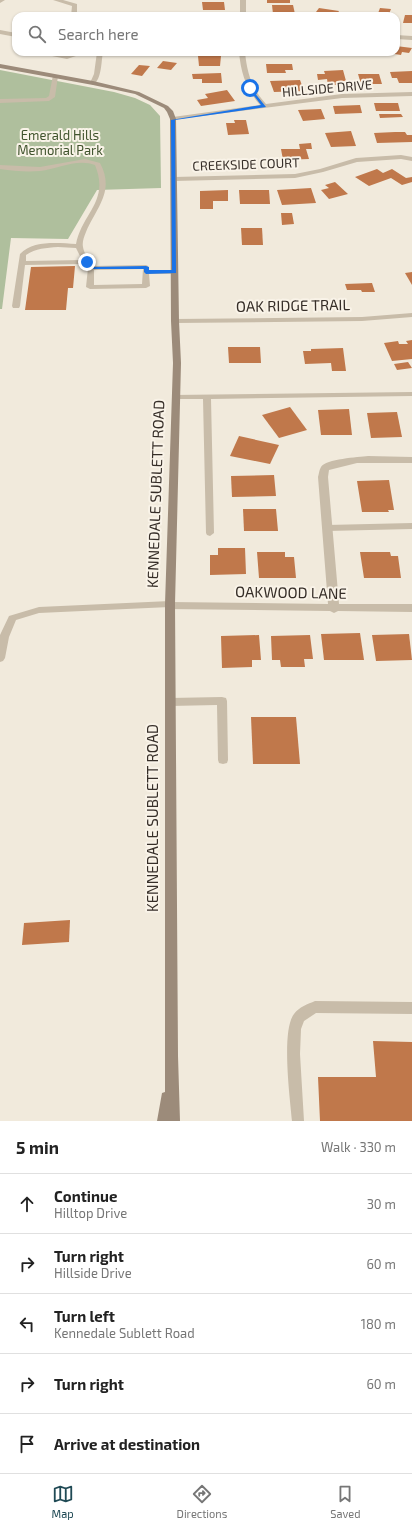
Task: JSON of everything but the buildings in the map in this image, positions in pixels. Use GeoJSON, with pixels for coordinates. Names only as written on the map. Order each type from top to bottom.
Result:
{"type":"FeatureCollection","features":[{"type":"Feature","properties":{"kind":"main road"},"geometry":{"type":"LineString","coordinates":[[0,66],[94,83],[136,93],[152,99],[166,107],[170,111],[173,120]]}},
{"type":"Feature","properties":{"kind":"main road","name":"KENNEDALE SUBLETT ROAD"},"geometry":{"type":"LineString","coordinates":[[173,120],[174,272],[177,363],[170,605],[171,1056],[173,1121]]}},
{"type":"Feature","properties":{"kind":"main road","name":"KENNEDALE SUBLETT ROAD"},"geometry":{"type":"LineString","coordinates":[[164,1121],[171,1056]]}},
{"type":"Feature","properties":{"kind":"street"},"geometry":{"type":"LineString","coordinates":[[56,0],[69,2],[75,5],[74,12]]}},
{"type":"Feature","properties":{"kind":"street"},"geometry":{"type":"LineString","coordinates":[[243,0],[243,12]]}},
{"type":"Feature","properties":{"kind":"street"},"geometry":{"type":"LineString","coordinates":[[0,32],[12,34]]}},
{"type":"Feature","properties":{"kind":"street"},"geometry":{"type":"LineString","coordinates":[[400,37],[412,38]]}},
{"type":"Feature","properties":{"kind":"street"},"geometry":{"type":"LineString","coordinates":[[60,56],[72,56]]}},
{"type":"Feature","properties":{"kind":"street"},"geometry":{"type":"LineString","coordinates":[[242,56],[244,71],[250,88],[264,106]]}},
{"type":"Feature","properties":{"kind":"street","name":"HILLSIDE DRIVE"},"geometry":{"type":"LineString","coordinates":[[173,120],[342,96],[412,94]]}},
{"type":"Feature","properties":{"kind":"street","name":"CREEKSIDE COURT"},"geometry":{"type":"LineString","coordinates":[[174,179],[295,176],[321,171],[356,160],[401,157],[412,159]]}},
{"type":"Feature","properties":{"kind":"street","name":"OAK RIDGE TRAIL"},"geometry":{"type":"LineString","coordinates":[[175,321],[362,319],[412,315]]}},
{"type":"Feature","properties":{"kind":"street"},"geometry":{"type":"LineString","coordinates":[[334,609],[323,477],[325,468],[337,462],[361,460],[412,460]]}},
{"type":"Feature","properties":{"kind":"street","name":"OAKWOOD LANE"},"geometry":{"type":"LineString","coordinates":[[170,605],[334,609],[412,608]]}},
{"type":"Feature","properties":{"kind":"lane"},"geometry":{"type":"LineString","coordinates":[[94,83],[98,74],[100,56]]}},
{"type":"Feature","properties":{"kind":"lane"},"geometry":{"type":"LineString","coordinates":[[0,101],[47,100],[52,97],[55,76]]}},
{"type":"Feature","properties":{"kind":"lane"},"geometry":{"type":"LineString","coordinates":[[0,167],[41,169],[85,160],[93,161],[98,164],[104,181],[103,195],[82,234],[79,246],[89,265],[90,286],[146,286],[146,267],[89,265],[22,263]]}},
{"type":"Feature","properties":{"kind":"lane"},"geometry":{"type":"LineString","coordinates":[[16,306],[23,254],[27,250],[35,248],[79,246]]}},
{"type":"Feature","properties":{"kind":"lane"},"geometry":{"type":"LineString","coordinates":[[146,272],[174,272]]}},
{"type":"Feature","properties":{"kind":"lane"},"geometry":{"type":"LineString","coordinates":[[176,397],[412,394]]}},
{"type":"Feature","properties":{"kind":"lane"},"geometry":{"type":"LineString","coordinates":[[207,397],[210,533]]}},
{"type":"Feature","properties":{"kind":"lane"},"geometry":{"type":"LineString","coordinates":[[327,528],[412,526]]}},
{"type":"Feature","properties":{"kind":"lane"},"geometry":{"type":"LineString","coordinates":[[0,658],[4,637],[12,618],[39,610],[170,605]]}},
{"type":"Feature","properties":{"kind":"lane"},"geometry":{"type":"LineString","coordinates":[[170,702],[222,701],[223,760]]}},
{"type":"Feature","properties":{"kind":"lane"},"geometry":{"type":"LineString","coordinates":[[298,1121],[294,1044],[296,1023],[302,1013],[315,1007],[412,1008]]}},
{"type":"Feature","properties":{"kind":"green space","name":"Emerald Hills Memorial Park"},"geometry":{"type":"Polygon","coordinates":[[[0,70],[114,92],[135,98],[150,105],[160,116],[161,188],[97,190],[68,239],[11,238],[2,309],[0,309],[0,70]]]}},
{"type":"Feature","properties":{"kind":"route"},"geometry":{"type":"LineString","coordinates":[[87,262],[91,268],[146,267],[146,272],[174,272],[173,120],[264,106],[256,98],[250,88]]}}]}
